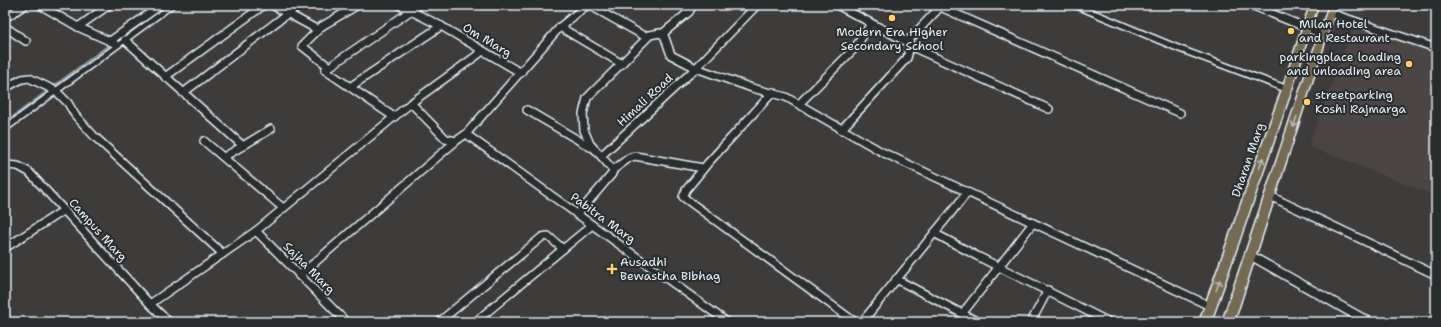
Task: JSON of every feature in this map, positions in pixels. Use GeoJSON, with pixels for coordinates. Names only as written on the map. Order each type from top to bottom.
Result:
{"type":"FeatureCollection","features":[{"type":"Feature","properties":{"kind":"main road","name":"Dharan Marg"},"geometry":{"type":"LineString","coordinates":[[1205,322],[1287,89],[1314,5]]}},
{"type":"Feature","properties":{"kind":"main road"},"geometry":{"type":"LineString","coordinates":[[1228,322],[1332,9]]}},
{"type":"Feature","properties":{"kind":"street"},"geometry":{"type":"LineString","coordinates":[[5,18],[25,5]]}},
{"type":"Feature","properties":{"kind":"street"},"geometry":{"type":"LineString","coordinates":[[40,5],[78,27],[116,43],[165,77],[243,146]]}},
{"type":"Feature","properties":{"kind":"street"},"geometry":{"type":"LineString","coordinates":[[78,27],[109,5]]}},
{"type":"Feature","properties":{"kind":"street"},"geometry":{"type":"LineString","coordinates":[[5,129],[116,43],[160,5]]}},
{"type":"Feature","properties":{"kind":"street"},"geometry":{"type":"LineString","coordinates":[[116,43],[173,5]]}},
{"type":"Feature","properties":{"kind":"street"},"geometry":{"type":"LineString","coordinates":[[165,77],[264,5]]}},
{"type":"Feature","properties":{"kind":"street"},"geometry":{"type":"LineString","coordinates":[[272,5],[318,30]]}},
{"type":"Feature","properties":{"kind":"street"},"geometry":{"type":"LineString","coordinates":[[183,93],[299,5]]}},
{"type":"Feature","properties":{"kind":"street"},"geometry":{"type":"LineString","coordinates":[[328,66],[302,46],[318,30],[358,5]]}},
{"type":"Feature","properties":{"kind":"street","name":"Om Marg"},"geometry":{"type":"LineString","coordinates":[[399,5],[441,26],[521,73]]}},
{"type":"Feature","properties":{"kind":"street"},"geometry":{"type":"LineString","coordinates":[[394,117],[325,71],[328,66],[419,5]]}},
{"type":"Feature","properties":{"kind":"street"},"geometry":{"type":"LineString","coordinates":[[298,276],[466,134],[560,27],[588,5],[648,37]]}},
{"type":"Feature","properties":{"kind":"street"},"geometry":{"type":"LineString","coordinates":[[590,147],[582,129],[582,109],[587,98],[648,37],[662,34],[689,12],[693,5]]}},
{"type":"Feature","properties":{"kind":"street","name":"Himali Road"},"geometry":{"type":"LineString","coordinates":[[601,156],[696,68],[757,5]]}},
{"type":"Feature","properties":{"kind":"street"},"geometry":{"type":"LineString","coordinates":[[837,5],[909,44],[1049,109]]}},
{"type":"Feature","properties":{"kind":"street"},"geometry":{"type":"LineString","coordinates":[[1075,5],[1180,49],[1287,89]]}},
{"type":"Feature","properties":{"kind":"street"},"geometry":{"type":"LineString","coordinates":[[1252,5],[1324,35]]}},
{"type":"Feature","properties":{"kind":"street"},"geometry":{"type":"LineString","coordinates":[[841,130],[907,58],[909,44],[939,6],[1180,113]]}},
{"type":"Feature","properties":{"kind":"street"},"geometry":{"type":"LineString","coordinates":[[1332,9],[1436,48]]}},
{"type":"Feature","properties":{"kind":"street"},"geometry":{"type":"LineString","coordinates":[[799,104],[854,49],[871,24]]}},
{"type":"Feature","properties":{"kind":"street"},"geometry":{"type":"LineString","coordinates":[[350,87],[441,26]]}},
{"type":"Feature","properties":{"kind":"street"},"geometry":{"type":"LineString","coordinates":[[5,27],[26,41]]}},
{"type":"Feature","properties":{"kind":"street"},"geometry":{"type":"LineString","coordinates":[[560,27],[622,64]]}},
{"type":"Feature","properties":{"kind":"street"},"geometry":{"type":"LineString","coordinates":[[662,34],[666,36],[671,55],[696,68],[752,88],[773,92],[799,104],[841,130],[882,152],[1210,306]]}},
{"type":"Feature","properties":{"kind":"street"},"geometry":{"type":"LineString","coordinates":[[150,304],[256,231],[411,103],[483,50]]}},
{"type":"Feature","properties":{"kind":"street"},"geometry":{"type":"LineString","coordinates":[[5,88],[22,78],[29,78],[56,91],[68,103],[75,115],[94,136],[223,254]]}},
{"type":"Feature","properties":{"kind":"street"},"geometry":{"type":"LineString","coordinates":[[773,92],[703,168],[684,192],[683,197],[855,322]]}},
{"type":"Feature","properties":{"kind":"street"},"geometry":{"type":"LineString","coordinates":[[411,103],[446,139],[456,141]]}},
{"type":"Feature","properties":{"kind":"street"},"geometry":{"type":"LineString","coordinates":[[527,110],[590,147],[601,156],[613,170]]}},
{"type":"Feature","properties":{"kind":"street"},"geometry":{"type":"LineString","coordinates":[[224,157],[271,129]]}},
{"type":"Feature","properties":{"kind":"street","name":"Pabitra Marg"},"geometry":{"type":"LineString","coordinates":[[466,134],[727,322]]}},
{"type":"Feature","properties":{"kind":"street"},"geometry":{"type":"LineString","coordinates":[[204,141],[283,208]]}},
{"type":"Feature","properties":{"kind":"street"},"geometry":{"type":"LineString","coordinates":[[577,215],[612,174],[613,170],[629,158],[635,156],[703,168]]}},
{"type":"Feature","properties":{"kind":"street","name":"Campus Marg"},"geometry":{"type":"LineString","coordinates":[[5,165],[18,166],[30,172],[150,304],[169,322]]}},
{"type":"Feature","properties":{"kind":"street"},"geometry":{"type":"LineString","coordinates":[[862,322],[967,192]]}},
{"type":"Feature","properties":{"kind":"street"},"geometry":{"type":"LineString","coordinates":[[1270,196],[1436,275]]}},
{"type":"Feature","properties":{"kind":"street"},"geometry":{"type":"LineString","coordinates":[[5,248],[64,210]]}},
{"type":"Feature","properties":{"kind":"street"},"geometry":{"type":"LineString","coordinates":[[962,314],[1033,222]]}},
{"type":"Feature","properties":{"kind":"street"},"geometry":{"type":"LineString","coordinates":[[475,322],[592,225]]}},
{"type":"Feature","properties":{"kind":"street","name":"Sajha Marg"},"geometry":{"type":"LineString","coordinates":[[256,231],[298,276],[346,322]]}},
{"type":"Feature","properties":{"kind":"street"},"geometry":{"type":"LineString","coordinates":[[934,233],[963,250],[1048,290],[1109,322]]}},
{"type":"Feature","properties":{"kind":"street"},"geometry":{"type":"LineString","coordinates":[[439,322],[542,238],[548,236],[563,249]]}},
{"type":"Feature","properties":{"kind":"street"},"geometry":{"type":"LineString","coordinates":[[1250,254],[1369,322]]}},
{"type":"Feature","properties":{"kind":"street"},"geometry":{"type":"LineString","coordinates":[[896,279],[978,322]]}},
{"type":"Feature","properties":{"kind":"street"},"geometry":{"type":"LineString","coordinates":[[1031,322],[1048,290]]}},
{"type":"Feature","properties":{"kind":"shaded area"},"geometry":{"type":"Polygon","coordinates":[[[1355,23],[1436,51],[1436,196],[1308,146],[1355,23]]]}},
{"type":"Feature","properties":{"kind":"waterway"},"geometry":{"type":"LineString","coordinates":[[161,9],[167,5]]}},
{"type":"Feature","properties":{"kind":"waterway"},"geometry":{"type":"LineString","coordinates":[[5,123],[112,43]]}},
{"type":"Feature","properties":{"kind":"place","name":"Modern Era Higher Secondary School"},"geometry":{"type":"Point","coordinates":[892,18]}},
{"type":"Feature","properties":{"kind":"place","name":"Milan Hotel and Restaurant"},"geometry":{"type":"Point","coordinates":[1291,31]}},
{"type":"Feature","properties":{"kind":"place","name":"parkingplace loading and unloading area"},"geometry":{"type":"Point","coordinates":[1409,64]}},
{"type":"Feature","properties":{"kind":"place","name":"streetparking Koshi Rajmarga"},"geometry":{"type":"Point","coordinates":[1307,102]}},
{"type":"Feature","properties":{"kind":"place","name":"Ausadhi Bewastha Bibhag"},"geometry":{"type":"Point","coordinates":[612,269]}}]}
